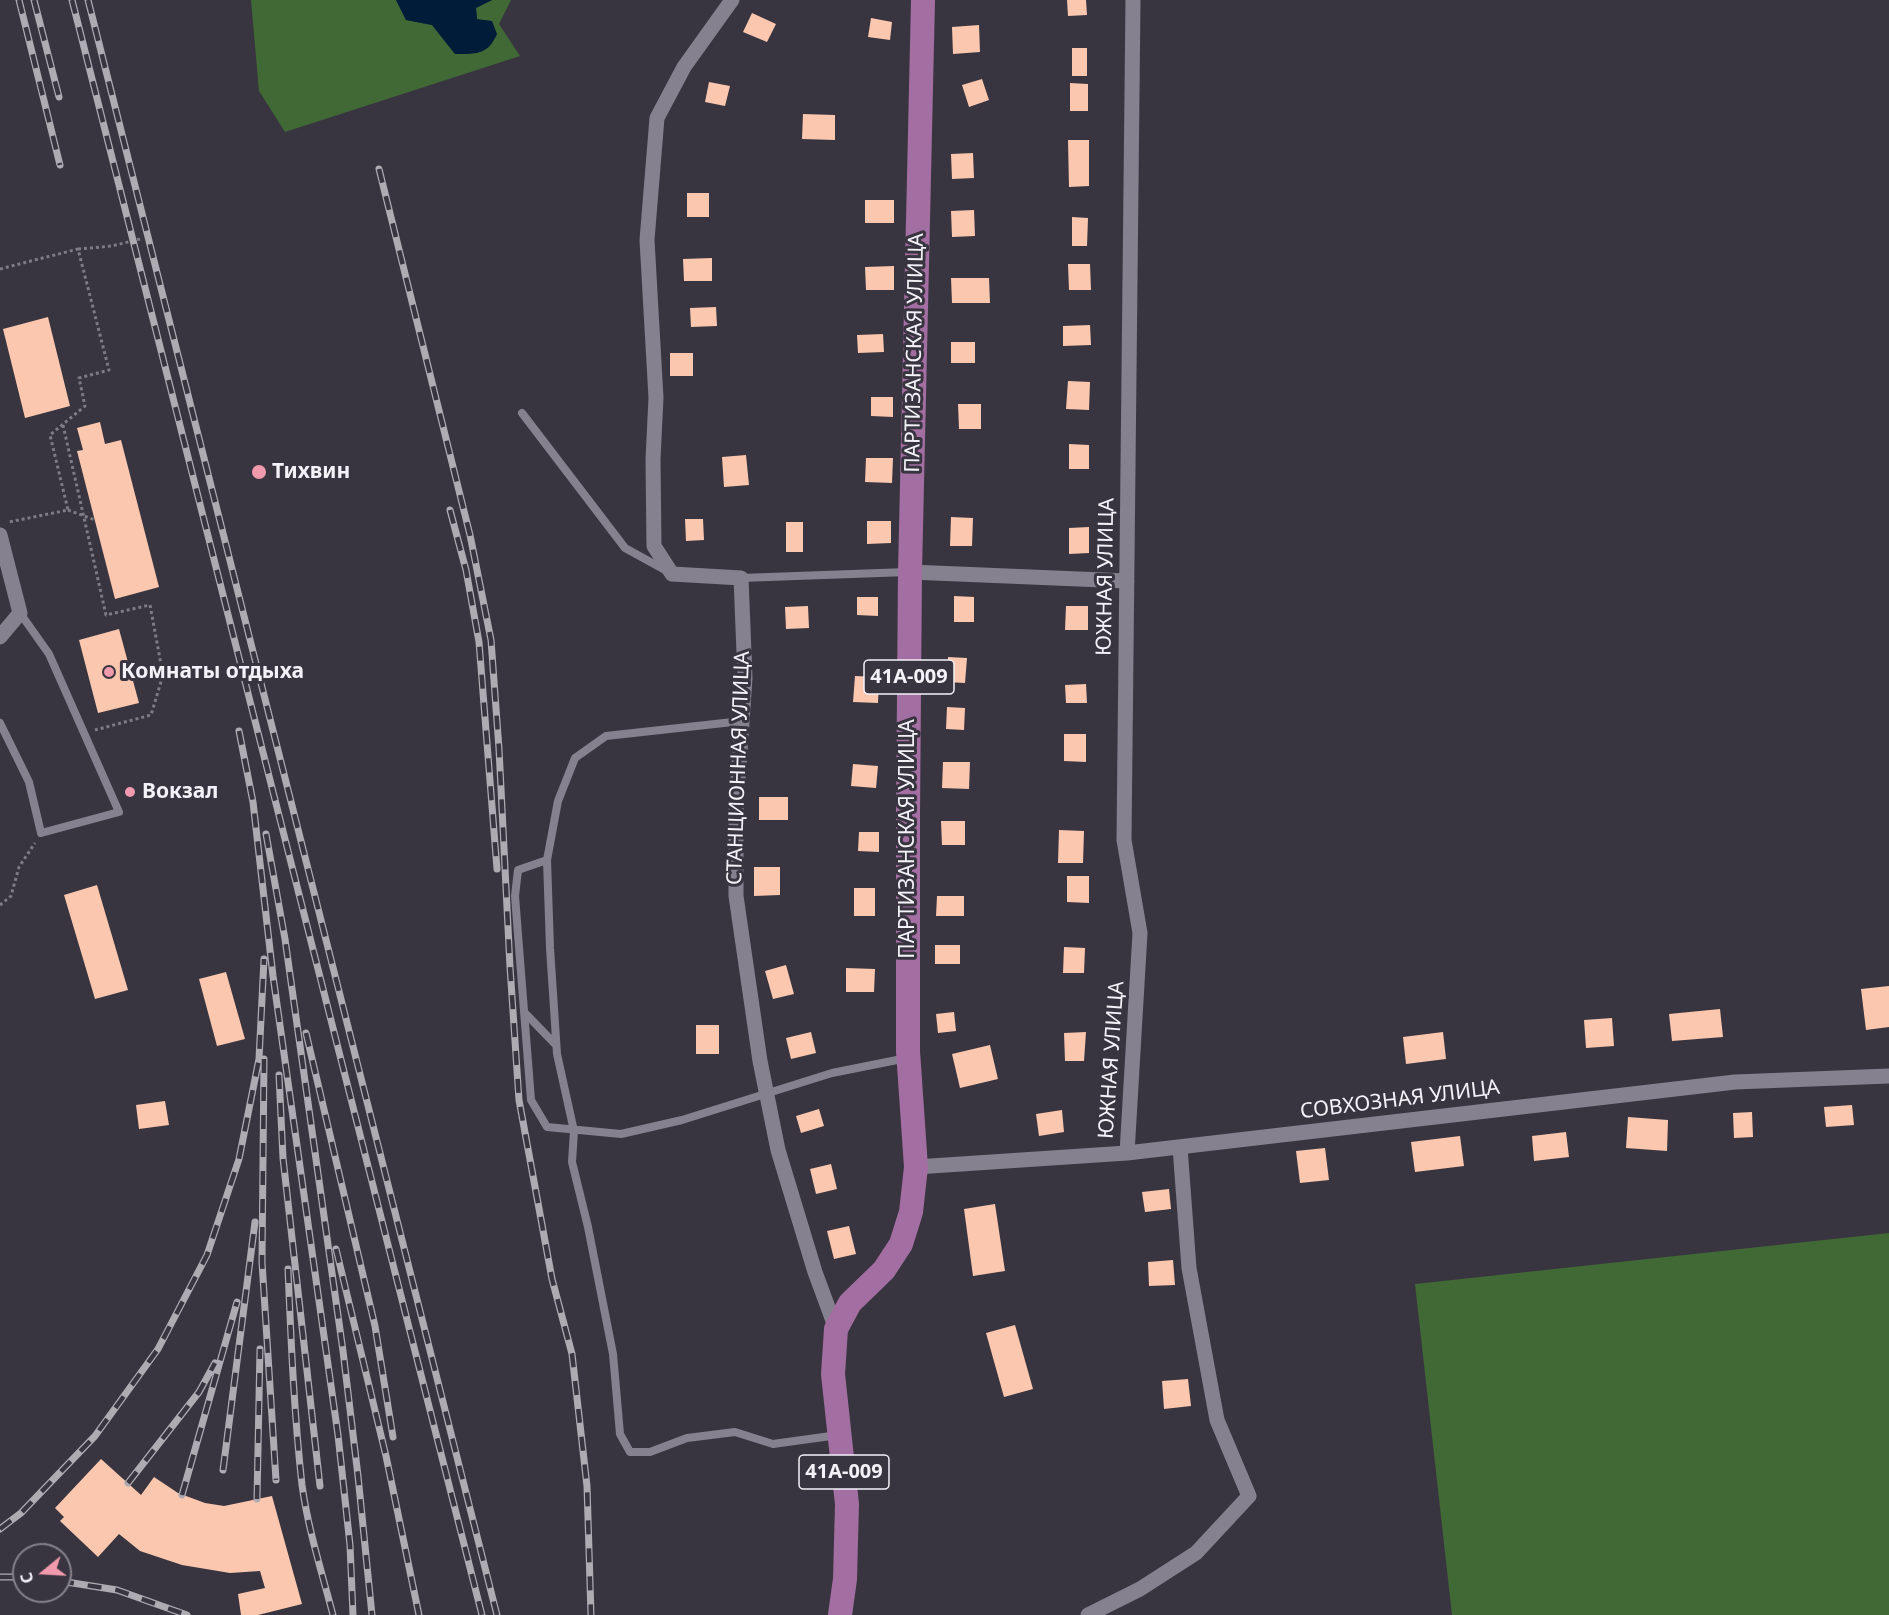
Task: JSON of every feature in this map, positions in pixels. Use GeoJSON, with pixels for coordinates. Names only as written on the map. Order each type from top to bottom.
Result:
{"type":"FeatureCollection","features":[{"type":"Feature","properties":{"kind":"main road","name":"ПАРТИЗАНСКАЯ УЛИЦА"},"geometry":{"type":"LineString","coordinates":[[836,1329],[850,1303],[884,1269],[901,1244],[911,1212],[916,1167],[908,1058],[910,572],[923,0]]}},
{"type":"Feature","properties":{"kind":"main road","name":"СТАНЦИОННАЯ УЛИЦА"},"geometry":{"type":"LineString","coordinates":[[836,1329],[833,1374],[847,1504],[845,1579],[840,1615]]}},
{"type":"Feature","properties":{"kind":"street"},"geometry":{"type":"LineString","coordinates":[[732,0],[684,67],[657,118],[647,240],[656,398],[653,459],[654,546],[672,574],[741,578]]}},
{"type":"Feature","properties":{"kind":"street","name":"ЮЖНАЯ УЛИЦА"},"geometry":{"type":"LineString","coordinates":[[1127,1153],[1140,933],[1124,840],[1133,0]]}},
{"type":"Feature","properties":{"kind":"street"},"geometry":{"type":"LineString","coordinates":[[0,536],[20,614],[0,637]]}},
{"type":"Feature","properties":{"kind":"street"},"geometry":{"type":"LineString","coordinates":[[910,572],[1127,581]]}},
{"type":"Feature","properties":{"kind":"street","name":"СТАНЦИОННАЯ УЛИЦА"},"geometry":{"type":"LineString","coordinates":[[741,578],[745,678],[736,810],[736,896],[766,1093],[778,1150],[815,1272],[836,1329]]}},
{"type":"Feature","properties":{"kind":"street","name":"СОВХОЗНАЯ УЛИЦА"},"geometry":{"type":"LineString","coordinates":[[916,1167],[1127,1153],[1735,1082],[1889,1076]]}},
{"type":"Feature","properties":{"kind":"street"},"geometry":{"type":"LineString","coordinates":[[1088,1615],[1140,1588],[1196,1553],[1249,1496],[1218,1420],[1189,1268],[1180,1146]]}},
{"type":"Feature","properties":{"kind":"lane"},"geometry":{"type":"LineString","coordinates":[[522,413],[625,548],[672,574]]}},
{"type":"Feature","properties":{"kind":"lane"},"geometry":{"type":"LineString","coordinates":[[741,578],[910,572]]}},
{"type":"Feature","properties":{"kind":"lane"},"geometry":{"type":"LineString","coordinates":[[0,723],[29,782],[41,833],[119,812],[49,654],[20,614]]}},
{"type":"Feature","properties":{"kind":"lane"},"geometry":{"type":"LineString","coordinates":[[742,721],[606,736],[575,758],[558,801],[547,860],[550,948],[556,1045],[574,1131],[572,1162],[588,1227],[613,1354],[620,1434],[630,1452],[650,1452],[687,1438],[735,1432],[773,1444],[841,1434]]}},
{"type":"Feature","properties":{"kind":"lane"},"geometry":{"type":"LineString","coordinates":[[547,860],[518,870],[515,896],[531,1100],[547,1127],[621,1134],[682,1120],[832,1073],[908,1058]]}},
{"type":"Feature","properties":{"kind":"lane"},"geometry":{"type":"LineString","coordinates":[[525,1013],[556,1045]]}},
{"type":"Feature","properties":{"kind":"path"},"geometry":{"type":"LineString","coordinates":[[0,269],[78,249],[112,246],[140,239]]}},
{"type":"Feature","properties":{"kind":"path"},"geometry":{"type":"LineString","coordinates":[[68,510],[50,435],[85,406],[79,378],[109,370],[78,249]]}},
{"type":"Feature","properties":{"kind":"path"},"geometry":{"type":"LineString","coordinates":[[63,425],[106,615],[150,604],[163,675],[151,715],[84,733]]}},
{"type":"Feature","properties":{"kind":"path"},"geometry":{"type":"LineString","coordinates":[[0,524],[68,510],[95,520]]}},
{"type":"Feature","properties":{"kind":"path"},"geometry":{"type":"LineString","coordinates":[[0,905],[11,896],[20,867],[41,833]]}},
{"type":"Feature","properties":{"kind":"green space"},"geometry":{"type":"Polygon","coordinates":[[[251,0],[396,0],[406,20],[432,25],[455,54],[477,19],[476,8],[492,0],[511,0],[499,24],[520,56],[285,132],[259,91],[251,0]]]}},
{"type":"Feature","properties":{"kind":"green space"},"geometry":{"type":"Polygon","coordinates":[[[1889,1233],[1889,1615],[1452,1615],[1415,1284],[1889,1233]]]}},
{"type":"Feature","properties":{"kind":"water"},"geometry":{"type":"Polygon","coordinates":[[[396,0],[492,0],[476,8],[477,19],[492,21],[497,34],[485,50],[469,54],[455,54],[432,25],[406,20],[396,0]]]}},
{"type":"Feature","properties":{"kind":"building"},"geometry":{"type":"Polygon","coordinates":[[[1067,0],[1086,0],[1087,15],[1068,16],[1067,0]]]}},
{"type":"Feature","properties":{"kind":"building"},"geometry":{"type":"Polygon","coordinates":[[[752,13],[776,24],[767,42],[743,32],[752,13]]]}},
{"type":"Feature","properties":{"kind":"building"},"geometry":{"type":"Polygon","coordinates":[[[871,18],[892,22],[890,40],[868,37],[871,18]]]}},
{"type":"Feature","properties":{"kind":"building"},"geometry":{"type":"Polygon","coordinates":[[[979,25],[980,52],[953,54],[952,27],[979,25]]]}},
{"type":"Feature","properties":{"kind":"building"},"geometry":{"type":"Polygon","coordinates":[[[1072,48],[1087,48],[1087,76],[1072,76],[1072,48]]]}},
{"type":"Feature","properties":{"kind":"building"},"geometry":{"type":"Polygon","coordinates":[[[982,79],[989,100],[969,107],[962,85],[982,79]]]}},
{"type":"Feature","properties":{"kind":"building"},"geometry":{"type":"Polygon","coordinates":[[[709,82],[730,86],[725,106],[705,102],[709,82]]]}},
{"type":"Feature","properties":{"kind":"building"},"geometry":{"type":"Polygon","coordinates":[[[1070,83],[1088,84],[1088,111],[1070,111],[1070,83]]]}},
{"type":"Feature","properties":{"kind":"building"},"geometry":{"type":"Polygon","coordinates":[[[803,114],[835,115],[835,140],[802,139],[803,114]]]}},
{"type":"Feature","properties":{"kind":"building"},"geometry":{"type":"Polygon","coordinates":[[[1068,140],[1089,140],[1089,186],[1069,187],[1068,140]]]}},
{"type":"Feature","properties":{"kind":"building"},"geometry":{"type":"Polygon","coordinates":[[[973,153],[974,178],[952,179],[951,154],[973,153]]]}},
{"type":"Feature","properties":{"kind":"building"},"geometry":{"type":"Polygon","coordinates":[[[687,193],[709,193],[709,217],[687,217],[687,193]]]}},
{"type":"Feature","properties":{"kind":"building"},"geometry":{"type":"Polygon","coordinates":[[[865,200],[894,200],[894,223],[865,223],[865,200]]]}},
{"type":"Feature","properties":{"kind":"building"},"geometry":{"type":"Polygon","coordinates":[[[974,210],[975,236],[952,237],[951,211],[974,210]]]}},
{"type":"Feature","properties":{"kind":"building"},"geometry":{"type":"Polygon","coordinates":[[[1072,217],[1088,218],[1087,246],[1072,246],[1072,217]]]}},
{"type":"Feature","properties":{"kind":"building"},"geometry":{"type":"Polygon","coordinates":[[[712,258],[712,281],[684,281],[683,259],[712,258]]]}},
{"type":"Feature","properties":{"kind":"building"},"geometry":{"type":"Polygon","coordinates":[[[1068,264],[1090,264],[1091,290],[1069,290],[1068,264]]]}},
{"type":"Feature","properties":{"kind":"building"},"geometry":{"type":"Polygon","coordinates":[[[894,266],[894,290],[866,290],[865,267],[894,266]]]}},
{"type":"Feature","properties":{"kind":"building"},"geometry":{"type":"Polygon","coordinates":[[[951,278],[989,278],[990,303],[952,303],[951,278]]]}},
{"type":"Feature","properties":{"kind":"building"},"geometry":{"type":"Polygon","coordinates":[[[716,307],[717,326],[691,327],[690,308],[716,307]]]}},
{"type":"Feature","properties":{"kind":"building"},"geometry":{"type":"Polygon","coordinates":[[[48,317],[70,406],[25,418],[3,329],[48,317]]]}},
{"type":"Feature","properties":{"kind":"building"},"geometry":{"type":"Polygon","coordinates":[[[1090,325],[1091,345],[1063,346],[1063,326],[1090,325]]]}},
{"type":"Feature","properties":{"kind":"building"},"geometry":{"type":"Polygon","coordinates":[[[883,334],[884,352],[858,353],[857,335],[883,334]]]}},
{"type":"Feature","properties":{"kind":"building"},"geometry":{"type":"Polygon","coordinates":[[[951,342],[975,342],[975,363],[951,363],[951,342]]]}},
{"type":"Feature","properties":{"kind":"building"},"geometry":{"type":"Polygon","coordinates":[[[670,353],[693,353],[693,376],[670,376],[670,353]]]}},
{"type":"Feature","properties":{"kind":"building"},"geometry":{"type":"Polygon","coordinates":[[[1068,381],[1090,382],[1089,410],[1066,409],[1068,381]]]}},
{"type":"Feature","properties":{"kind":"building"},"geometry":{"type":"Polygon","coordinates":[[[871,397],[893,397],[893,417],[871,416],[871,397]]]}},
{"type":"Feature","properties":{"kind":"building"},"geometry":{"type":"Polygon","coordinates":[[[958,404],[981,404],[981,429],[959,429],[958,404]]]}},
{"type":"Feature","properties":{"kind":"building"},"geometry":{"type":"Polygon","coordinates":[[[100,422],[105,444],[121,440],[159,587],[115,599],[77,451],[83,450],[77,428],[100,422]]]}},
{"type":"Feature","properties":{"kind":"building"},"geometry":{"type":"Polygon","coordinates":[[[1069,444],[1089,445],[1089,469],[1069,469],[1069,444]]]}},
{"type":"Feature","properties":{"kind":"building"},"geometry":{"type":"Polygon","coordinates":[[[746,455],[749,485],[724,487],[722,457],[746,455]]]}},
{"type":"Feature","properties":{"kind":"building"},"geometry":{"type":"Polygon","coordinates":[[[866,458],[893,458],[892,483],[865,482],[866,458]]]}},
{"type":"Feature","properties":{"kind":"building"},"geometry":{"type":"Polygon","coordinates":[[[951,517],[973,518],[972,546],[950,546],[951,517]]]}},
{"type":"Feature","properties":{"kind":"building"},"geometry":{"type":"Polygon","coordinates":[[[685,519],[703,519],[704,540],[686,541],[685,519]]]}},
{"type":"Feature","properties":{"kind":"building"},"geometry":{"type":"Polygon","coordinates":[[[867,521],[891,521],[891,543],[867,544],[867,521]]]}},
{"type":"Feature","properties":{"kind":"building"},"geometry":{"type":"Polygon","coordinates":[[[786,522],[803,522],[803,552],[786,552],[786,522]]]}},
{"type":"Feature","properties":{"kind":"building"},"geometry":{"type":"Polygon","coordinates":[[[1089,527],[1089,553],[1069,554],[1069,528],[1089,527]]]}},
{"type":"Feature","properties":{"kind":"building"},"geometry":{"type":"Polygon","coordinates":[[[954,596],[974,597],[974,622],[954,622],[954,596]]]}},
{"type":"Feature","properties":{"kind":"building"},"geometry":{"type":"Polygon","coordinates":[[[857,597],[878,597],[878,616],[857,615],[857,597]]]}},
{"type":"Feature","properties":{"kind":"building"},"geometry":{"type":"Polygon","coordinates":[[[808,606],[809,628],[786,629],[785,607],[808,606]]]}},
{"type":"Feature","properties":{"kind":"building"},"geometry":{"type":"Polygon","coordinates":[[[1066,606],[1088,606],[1088,630],[1065,630],[1066,606]]]}},
{"type":"Feature","properties":{"kind":"building","name":"Комнаты отдыха"},"geometry":{"type":"Polygon","coordinates":[[[119,629],[139,703],[98,713],[79,640],[119,629]]]}},
{"type":"Feature","properties":{"kind":"building"},"geometry":{"type":"Polygon","coordinates":[[[948,657],[967,658],[965,683],[947,682],[948,657]]]}},
{"type":"Feature","properties":{"kind":"building"},"geometry":{"type":"Polygon","coordinates":[[[855,676],[879,677],[878,703],[853,702],[855,676]]]}},
{"type":"Feature","properties":{"kind":"building"},"geometry":{"type":"Polygon","coordinates":[[[1086,684],[1087,703],[1066,703],[1065,685],[1086,684]]]}},
{"type":"Feature","properties":{"kind":"building"},"geometry":{"type":"Polygon","coordinates":[[[947,707],[965,708],[964,730],[946,729],[947,707]]]}},
{"type":"Feature","properties":{"kind":"building"},"geometry":{"type":"Polygon","coordinates":[[[1064,734],[1086,734],[1086,762],[1064,761],[1064,734]]]}},
{"type":"Feature","properties":{"kind":"building"},"geometry":{"type":"Polygon","coordinates":[[[943,762],[970,762],[969,789],[942,788],[943,762]]]}},
{"type":"Feature","properties":{"kind":"building"},"geometry":{"type":"Polygon","coordinates":[[[853,764],[878,766],[876,788],[851,786],[853,764]]]}},
{"type":"Feature","properties":{"kind":"building"},"geometry":{"type":"Polygon","coordinates":[[[759,797],[788,797],[788,820],[759,820],[759,797]]]}},
{"type":"Feature","properties":{"kind":"building"},"geometry":{"type":"Polygon","coordinates":[[[941,821],[965,821],[965,845],[942,845],[941,821]]]}},
{"type":"Feature","properties":{"kind":"building"},"geometry":{"type":"Polygon","coordinates":[[[1059,830],[1084,831],[1083,863],[1058,863],[1059,830]]]}},
{"type":"Feature","properties":{"kind":"building"},"geometry":{"type":"Polygon","coordinates":[[[859,832],[879,832],[879,852],[858,851],[859,832]]]}},
{"type":"Feature","properties":{"kind":"building"},"geometry":{"type":"Polygon","coordinates":[[[754,867],[780,867],[780,895],[754,896],[754,867]]]}},
{"type":"Feature","properties":{"kind":"building"},"geometry":{"type":"Polygon","coordinates":[[[1067,876],[1089,876],[1089,903],[1067,902],[1067,876]]]}},
{"type":"Feature","properties":{"kind":"building"},"geometry":{"type":"Polygon","coordinates":[[[97,885],[128,990],[95,999],[64,895],[97,885]]]}},
{"type":"Feature","properties":{"kind":"building"},"geometry":{"type":"Polygon","coordinates":[[[854,888],[875,888],[875,916],[854,916],[854,888]]]}},
{"type":"Feature","properties":{"kind":"building"},"geometry":{"type":"Polygon","coordinates":[[[937,896],[964,896],[964,916],[936,916],[937,896]]]}},
{"type":"Feature","properties":{"kind":"building"},"geometry":{"type":"Polygon","coordinates":[[[935,945],[960,945],[960,964],[935,964],[935,945]]]}},
{"type":"Feature","properties":{"kind":"building"},"geometry":{"type":"Polygon","coordinates":[[[1064,947],[1085,948],[1084,973],[1063,973],[1064,947]]]}},
{"type":"Feature","properties":{"kind":"building"},"geometry":{"type":"Polygon","coordinates":[[[786,965],[794,994],[773,999],[765,971],[786,965]]]}},
{"type":"Feature","properties":{"kind":"building"},"geometry":{"type":"Polygon","coordinates":[[[846,968],[875,969],[874,992],[846,992],[846,968]]]}},
{"type":"Feature","properties":{"kind":"building"},"geometry":{"type":"Polygon","coordinates":[[[226,972],[245,1039],[217,1046],[199,979],[226,972]]]}},
{"type":"Feature","properties":{"kind":"building"},"geometry":{"type":"Polygon","coordinates":[[[1889,986],[1889,1027],[1866,1030],[1861,989],[1889,986]]]}},
{"type":"Feature","properties":{"kind":"building"},"geometry":{"type":"Polygon","coordinates":[[[1720,1009],[1723,1037],[1672,1041],[1669,1014],[1720,1009]]]}},
{"type":"Feature","properties":{"kind":"building"},"geometry":{"type":"Polygon","coordinates":[[[954,1012],[956,1031],[938,1033],[936,1014],[954,1012]]]}},
{"type":"Feature","properties":{"kind":"building"},"geometry":{"type":"Polygon","coordinates":[[[1612,1018],[1614,1046],[1586,1048],[1584,1020],[1612,1018]]]}},
{"type":"Feature","properties":{"kind":"building"},"geometry":{"type":"Polygon","coordinates":[[[696,1025],[719,1025],[719,1054],[696,1054],[696,1025]]]}},
{"type":"Feature","properties":{"kind":"building"},"geometry":{"type":"Polygon","coordinates":[[[811,1032],[816,1053],[791,1059],[786,1038],[811,1032]]]}},
{"type":"Feature","properties":{"kind":"building"},"geometry":{"type":"Polygon","coordinates":[[[1086,1032],[1084,1061],[1065,1061],[1064,1033],[1086,1032]]]}},
{"type":"Feature","properties":{"kind":"building"},"geometry":{"type":"Polygon","coordinates":[[[1443,1032],[1446,1059],[1406,1064],[1403,1037],[1443,1032]]]}},
{"type":"Feature","properties":{"kind":"building"},"geometry":{"type":"Polygon","coordinates":[[[990,1045],[998,1079],[960,1088],[952,1054],[990,1045]]]}},
{"type":"Feature","properties":{"kind":"building"},"geometry":{"type":"Polygon","coordinates":[[[165,1101],[169,1125],[139,1129],[136,1105],[165,1101]]]}},
{"type":"Feature","properties":{"kind":"building"},"geometry":{"type":"Polygon","coordinates":[[[1852,1105],[1854,1125],[1826,1127],[1824,1107],[1852,1105]]]}},
{"type":"Feature","properties":{"kind":"building"},"geometry":{"type":"Polygon","coordinates":[[[819,1109],[824,1126],[801,1133],[796,1116],[819,1109]]]}},
{"type":"Feature","properties":{"kind":"building"},"geometry":{"type":"Polygon","coordinates":[[[1062,1110],[1064,1132],[1039,1136],[1036,1114],[1062,1110]]]}},
{"type":"Feature","properties":{"kind":"building"},"geometry":{"type":"Polygon","coordinates":[[[1752,1112],[1753,1137],[1734,1138],[1733,1113],[1752,1112]]]}},
{"type":"Feature","properties":{"kind":"building"},"geometry":{"type":"Polygon","coordinates":[[[1628,1117],[1668,1120],[1667,1151],[1626,1148],[1628,1117]]]}},
{"type":"Feature","properties":{"kind":"building"},"geometry":{"type":"Polygon","coordinates":[[[1566,1132],[1569,1157],[1534,1161],[1532,1136],[1566,1132]]]}},
{"type":"Feature","properties":{"kind":"building"},"geometry":{"type":"Polygon","coordinates":[[[1460,1136],[1464,1166],[1415,1172],[1411,1142],[1460,1136]]]}},
{"type":"Feature","properties":{"kind":"building"},"geometry":{"type":"Polygon","coordinates":[[[1325,1148],[1329,1180],[1300,1183],[1296,1151],[1325,1148]]]}},
{"type":"Feature","properties":{"kind":"building"},"geometry":{"type":"Polygon","coordinates":[[[831,1164],[837,1189],[816,1194],[810,1169],[831,1164]]]}},
{"type":"Feature","properties":{"kind":"building"},"geometry":{"type":"Polygon","coordinates":[[[1169,1189],[1171,1209],[1145,1212],[1142,1192],[1169,1189]]]}},
{"type":"Feature","properties":{"kind":"building"},"geometry":{"type":"Polygon","coordinates":[[[995,1204],[1005,1271],[973,1276],[964,1209],[995,1204]]]}},
{"type":"Feature","properties":{"kind":"building"},"geometry":{"type":"Polygon","coordinates":[[[849,1226],[856,1254],[834,1259],[827,1231],[849,1226]]]}},
{"type":"Feature","properties":{"kind":"building"},"geometry":{"type":"Polygon","coordinates":[[[1173,1260],[1175,1285],[1149,1286],[1148,1262],[1173,1260]]]}},
{"type":"Feature","properties":{"kind":"building"},"geometry":{"type":"Polygon","coordinates":[[[1015,1325],[1033,1389],[1004,1397],[986,1333],[1015,1325]]]}},
{"type":"Feature","properties":{"kind":"building"},"geometry":{"type":"Polygon","coordinates":[[[1188,1379],[1191,1406],[1164,1409],[1162,1381],[1188,1379]]]}},
{"type":"Feature","properties":{"kind":"building"},"geometry":{"type":"Polygon","coordinates":[[[101,1459],[141,1495],[154,1477],[178,1493],[205,1503],[224,1506],[272,1496],[302,1604],[258,1615],[241,1615],[238,1594],[265,1588],[260,1571],[230,1573],[182,1565],[140,1551],[119,1534],[98,1557],[60,1521],[64,1517],[55,1508],[101,1459]]]}},
{"type":"Feature","properties":{"kind":"railway"},"geometry":{"type":"LineString","coordinates":[[19,0],[60,165]]}},
{"type":"Feature","properties":{"kind":"railway"},"geometry":{"type":"LineString","coordinates":[[34,0],[59,97]]}},
{"type":"Feature","properties":{"kind":"railway"},"geometry":{"type":"LineString","coordinates":[[72,0],[482,1615]]}},
{"type":"Feature","properties":{"kind":"railway"},"geometry":{"type":"LineString","coordinates":[[88,0],[497,1615]]}},
{"type":"Feature","properties":{"kind":"railway"},"geometry":{"type":"LineString","coordinates":[[379,169],[470,535],[491,640],[519,1100],[552,1279],[572,1354],[587,1486],[591,1615]]}},
{"type":"Feature","properties":{"kind":"railway"},"geometry":{"type":"LineString","coordinates":[[450,510],[466,570],[479,642],[497,869]]}},
{"type":"Feature","properties":{"kind":"railway"},"geometry":{"type":"LineString","coordinates":[[239,731],[253,802],[273,976],[338,1435],[350,1545],[353,1615]]}},
{"type":"Feature","properties":{"kind":"railway"},"geometry":{"type":"LineString","coordinates":[[266,834],[285,939],[343,1351],[372,1615]]}},
{"type":"Feature","properties":{"kind":"railway"},"geometry":{"type":"LineString","coordinates":[[0,1529],[21,1513],[95,1436],[158,1349],[207,1255],[239,1159],[259,1059],[264,959]]}},
{"type":"Feature","properties":{"kind":"railway"},"geometry":{"type":"LineString","coordinates":[[306,1033],[375,1326],[393,1437]]}},
{"type":"Feature","properties":{"kind":"railway"},"geometry":{"type":"LineString","coordinates":[[264,1059],[262,1262],[276,1480]]}},
{"type":"Feature","properties":{"kind":"railway"},"geometry":{"type":"LineString","coordinates":[[279,1075],[283,1158],[320,1486]]}},
{"type":"Feature","properties":{"kind":"railway"},"geometry":{"type":"LineString","coordinates":[[223,1470],[255,1222]]}},
{"type":"Feature","properties":{"kind":"railway"},"geometry":{"type":"LineString","coordinates":[[336,1249],[386,1456],[419,1615]]}},
{"type":"Feature","properties":{"kind":"railway"},"geometry":{"type":"LineString","coordinates":[[288,1269],[302,1485],[333,1615]]}},
{"type":"Feature","properties":{"kind":"railway"},"geometry":{"type":"LineString","coordinates":[[182,1495],[237,1302]]}},
{"type":"Feature","properties":{"kind":"railway"},"geometry":{"type":"LineString","coordinates":[[257,1499],[260,1349]]}},
{"type":"Feature","properties":{"kind":"railway"},"geometry":{"type":"LineString","coordinates":[[128,1483],[199,1392],[215,1363]]}},
{"type":"Feature","properties":{"kind":"railway"},"geometry":{"type":"LineString","coordinates":[[0,1577],[12,1577]]}},
{"type":"Feature","properties":{"kind":"railway"},"geometry":{"type":"LineString","coordinates":[[72,1583],[117,1590],[187,1615]]}},
{"type":"Feature","properties":{"kind":"place","name":"Тихвин"},"geometry":{"type":"Point","coordinates":[259,472]}},
{"type":"Feature","properties":{"kind":"place","name":"Комнаты отдыха"},"geometry":{"type":"Point","coordinates":[109,672]}},
{"type":"Feature","properties":{"kind":"place","name":"Вокзал"},"geometry":{"type":"Point","coordinates":[130,792]}}]}
